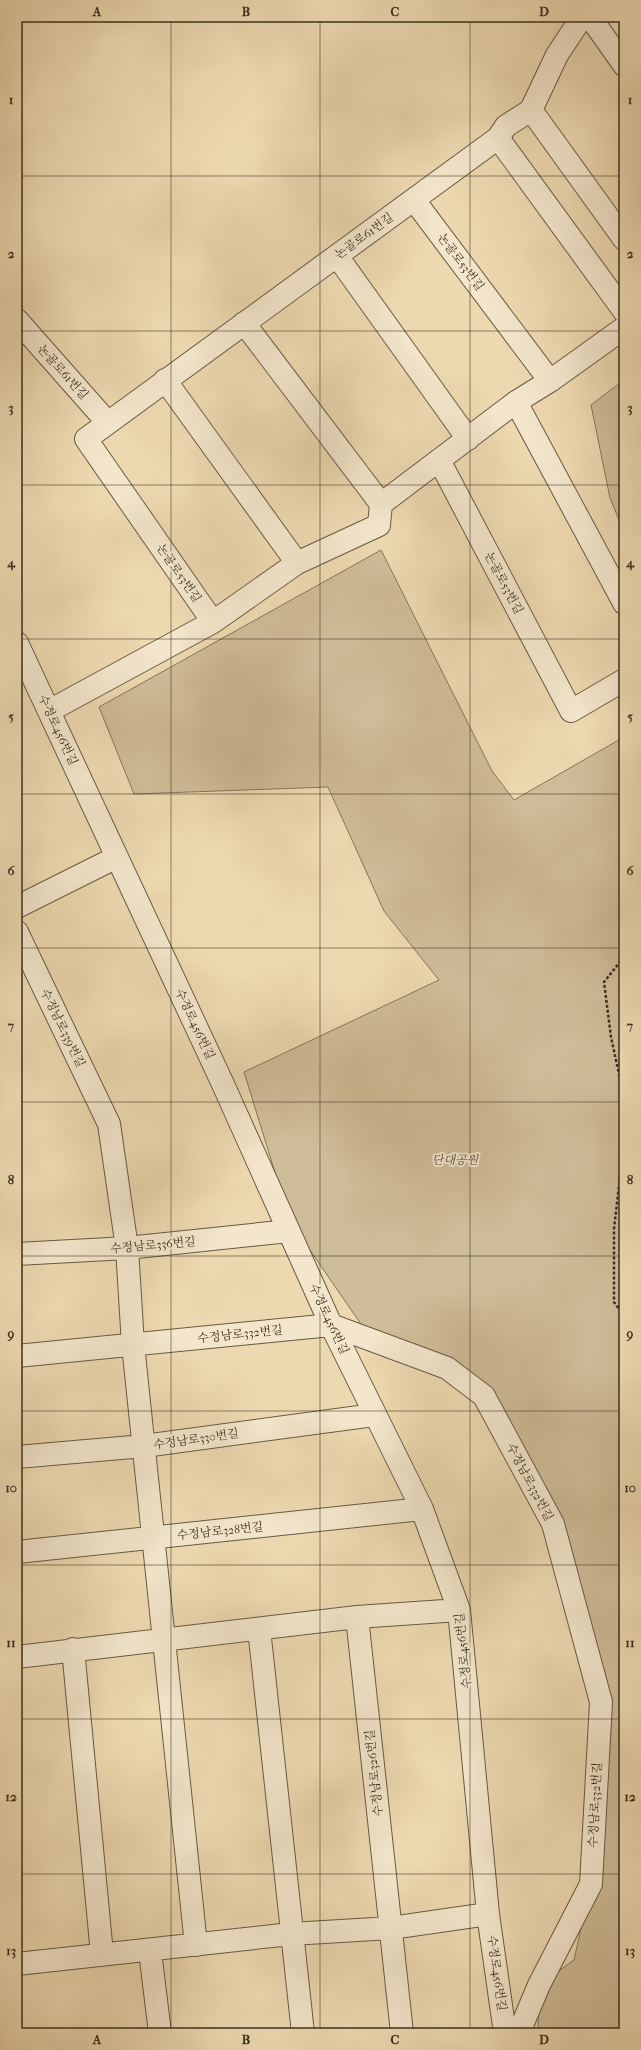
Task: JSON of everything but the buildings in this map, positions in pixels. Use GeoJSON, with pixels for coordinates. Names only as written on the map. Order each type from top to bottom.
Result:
{"type":"FeatureCollection","features":[{"type":"Feature","properties":{"kind":"street"},"geometry":{"type":"LineString","coordinates":[[582,17],[557,55],[531,110],[624,239]]}},
{"type":"Feature","properties":{"kind":"street"},"geometry":{"type":"LineString","coordinates":[[590,17],[624,65]]}},
{"type":"Feature","properties":{"kind":"street","name":"논골로61번길"},"geometry":{"type":"LineString","coordinates":[[86,439],[498,138],[506,126],[531,110]]}},
{"type":"Feature","properties":{"kind":"street"},"geometry":{"type":"LineString","coordinates":[[498,138],[624,311]]}},
{"type":"Feature","properties":{"kind":"street","name":"논골로53번길"},"geometry":{"type":"LineString","coordinates":[[414,200],[550,381]]}},
{"type":"Feature","properties":{"kind":"street"},"geometry":{"type":"LineString","coordinates":[[337,256],[468,439]]}},
{"type":"Feature","properties":{"kind":"street","name":"논골로61번길"},"geometry":{"type":"LineString","coordinates":[[17,320],[108,423]]}},
{"type":"Feature","properties":{"kind":"street"},"geometry":{"type":"LineString","coordinates":[[49,711],[213,622],[297,563],[379,525],[381,504],[244,323]]}},
{"type":"Feature","properties":{"kind":"street"},"geometry":{"type":"LineString","coordinates":[[381,504],[516,402],[550,381],[624,328]]}},
{"type":"Feature","properties":{"kind":"street"},"geometry":{"type":"LineString","coordinates":[[165,380],[297,563]]}},
{"type":"Feature","properties":{"kind":"street"},"geometry":{"type":"LineString","coordinates":[[516,402],[624,603]]}},
{"type":"Feature","properties":{"kind":"street","name":"논골로53번길"},"geometry":{"type":"LineString","coordinates":[[86,439],[213,622]]}},
{"type":"Feature","properties":{"kind":"street","name":"논골로53번길"},"geometry":{"type":"LineString","coordinates":[[439,460],[570,711],[624,680]]}},
{"type":"Feature","properties":{"kind":"street","name":"수정로456번길"},"geometry":{"type":"LineString","coordinates":[[17,643],[219,1075],[331,1325],[374,1415],[422,1509],[459,1610],[488,1914],[505,2033]]}},
{"type":"Feature","properties":{"kind":"street"},"geometry":{"type":"LineString","coordinates":[[17,907],[117,857]]}},
{"type":"Feature","properties":{"kind":"street","name":"수정남로339번길"},"geometry":{"type":"LineString","coordinates":[[17,932],[109,1124],[127,1248],[132,1345],[154,1539],[163,1638]]}},
{"type":"Feature","properties":{"kind":"street","name":"수정남로336번길"},"geometry":{"type":"LineString","coordinates":[[17,1254],[127,1248],[289,1231]]}},
{"type":"Feature","properties":{"kind":"street","name":"수정남로332번길"},"geometry":{"type":"LineString","coordinates":[[17,1356],[331,1325],[447,1368],[484,1396],[553,1524],[601,1702],[591,1884],[539,1986],[523,2023],[513,2033]]}},
{"type":"Feature","properties":{"kind":"street","name":"수정남로330번길"},"geometry":{"type":"LineString","coordinates":[[17,1457],[144,1446],[374,1415]]}},
{"type":"Feature","properties":{"kind":"street","name":"수정남로328번길"},"geometry":{"type":"LineString","coordinates":[[17,1552],[154,1539],[422,1509]]}},
{"type":"Feature","properties":{"kind":"street"},"geometry":{"type":"LineString","coordinates":[[17,1657],[163,1638],[357,1618],[459,1610]]}},
{"type":"Feature","properties":{"kind":"street","name":"수정남로326번길"},"geometry":{"type":"LineString","coordinates":[[357,1618],[402,2033]]}},
{"type":"Feature","properties":{"kind":"street"},"geometry":{"type":"LineString","coordinates":[[259,1628],[302,2033]]}},
{"type":"Feature","properties":{"kind":"street"},"geometry":{"type":"LineString","coordinates":[[163,1638],[196,1945]]}},
{"type":"Feature","properties":{"kind":"street"},"geometry":{"type":"LineString","coordinates":[[73,1649],[102,1954]]}},
{"type":"Feature","properties":{"kind":"street"},"geometry":{"type":"LineString","coordinates":[[17,1964],[102,1954],[150,1951],[291,1934],[391,1928],[488,1914]]}},
{"type":"Feature","properties":{"kind":"street"},"geometry":{"type":"LineString","coordinates":[[150,1951],[160,2033]]}},
{"type":"Feature","properties":{"kind":"path"},"geometry":{"type":"LineString","coordinates":[[624,957],[604,982],[611,1037],[624,1096]]}},
{"type":"Feature","properties":{"kind":"path"},"geometry":{"type":"LineString","coordinates":[[624,1142],[614,1229],[614,1302],[624,1316]]}},
{"type":"Feature","properties":{"kind":"green space"},"geometry":{"type":"Polygon","coordinates":[[[624,380],[624,532],[610,498],[591,405],[624,380]]]}},
{"type":"Feature","properties":{"kind":"green space","name":"단대공원"},"geometry":{"type":"Polygon","coordinates":[[[381,550],[492,771],[514,800],[624,737],[624,2033],[538,2033],[539,1985],[574,1960],[591,1884],[601,1702],[553,1524],[484,1396],[365,1330],[290,1221],[244,1072],[439,980],[384,911],[328,787],[134,794],[99,707],[381,550]]]}}]}
